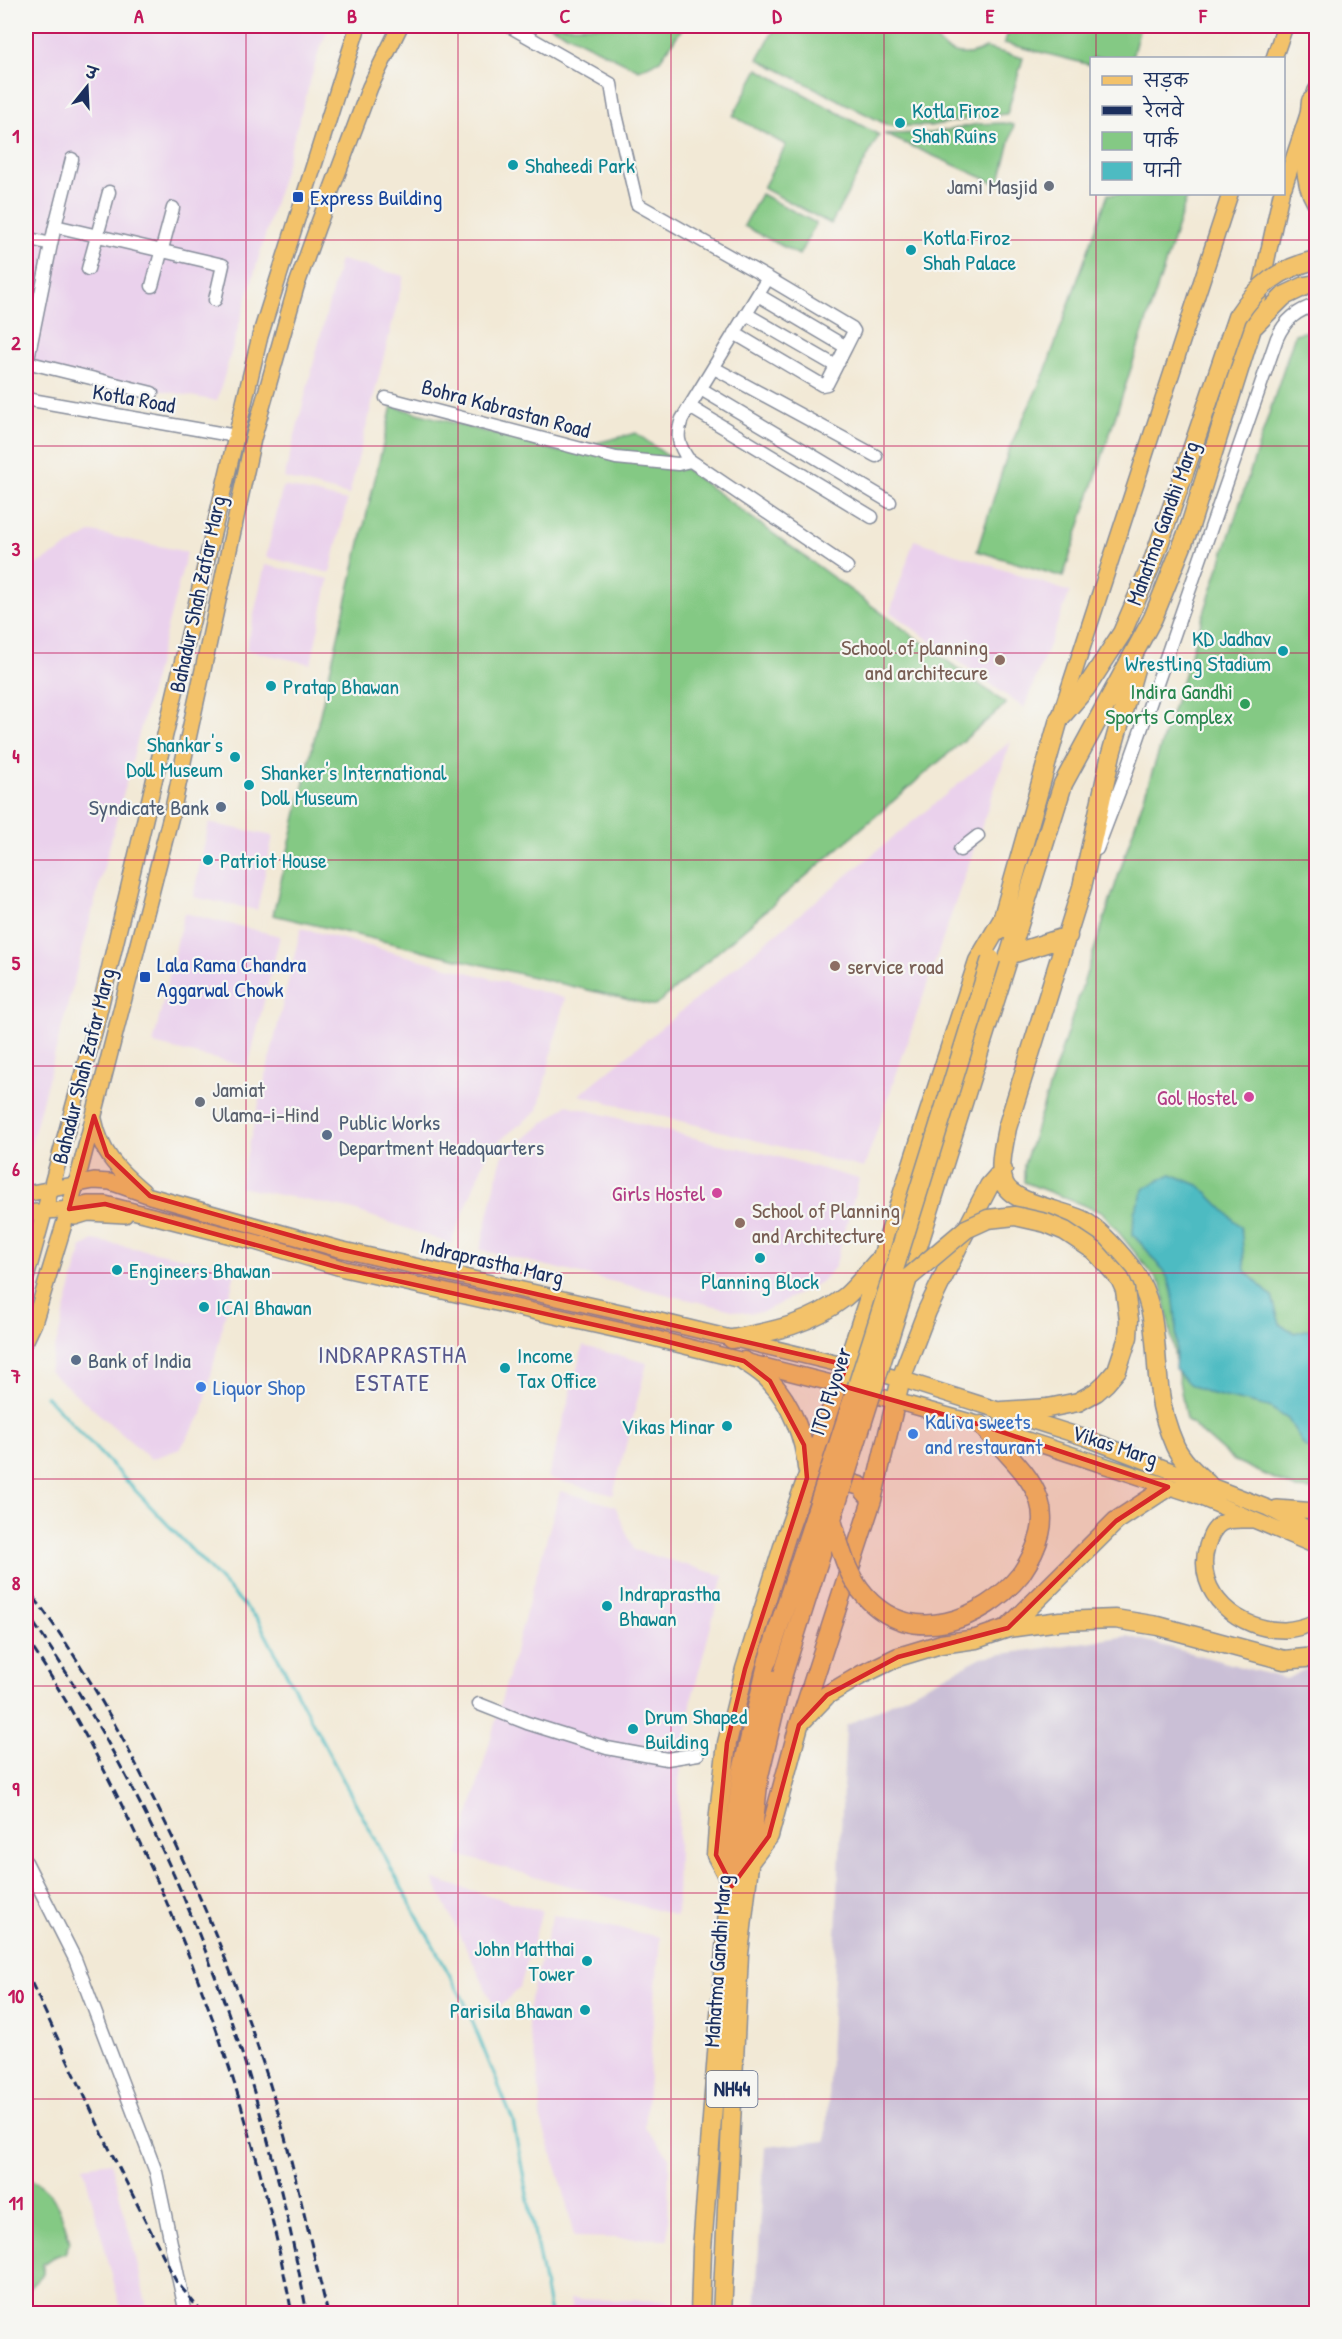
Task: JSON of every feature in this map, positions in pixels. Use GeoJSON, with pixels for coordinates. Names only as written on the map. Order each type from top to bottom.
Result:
{"type":"FeatureCollection","features":[{"type":"Feature","properties":{"kind":"highway"},"geometry":{"type":"LineString","coordinates":[[1314,95],[1305,165],[1314,198]]}},
{"type":"Feature","properties":{"kind":"highway"},"geometry":{"type":"LineString","coordinates":[[1059,719],[1086,688],[1122,633],[1154,558],[1237,317],[1262,285],[1296,265],[1317,260]]}},
{"type":"Feature","properties":{"kind":"highway"},"geometry":{"type":"LineString","coordinates":[[1252,328],[1284,296],[1317,284]]}},
{"type":"Feature","properties":{"kind":"highway","name":"Mahatma Gandhi Marg"},"geometry":{"type":"LineString","coordinates":[[1002,960],[1063,784],[1142,641],[1190,526],[1252,328]]}},
{"type":"Feature","properties":{"kind":"highway"},"geometry":{"type":"LineString","coordinates":[[1142,641],[1111,754],[1082,888],[1007,1128],[1002,1158],[1004,1183],[1017,1198],[1046,1206],[1085,1222],[1111,1245],[1131,1268],[1154,1317],[1160,1394],[1166,1422],[1176,1448],[1208,1484]]}},
{"type":"Feature","properties":{"kind":"highway","name":"Mahatma Gandhi Marg"},"geometry":{"type":"LineString","coordinates":[[1002,920],[1059,719]]}},
{"type":"Feature","properties":{"kind":"highway"},"geometry":{"type":"LineString","coordinates":[[731,1883],[716,1855],[727,1743],[745,1669],[786,1537],[847,1365],[978,961],[1002,920]]}},
{"type":"Feature","properties":{"kind":"highway","name":"ITO Flyover"},"geometry":{"type":"LineString","coordinates":[[748,1864],[751,1774],[908,1278],[1002,960],[1002,920]]}},
{"type":"Feature","properties":{"kind":"highway"},"geometry":{"type":"LineString","coordinates":[[1002,960],[1068,936]]}},
{"type":"Feature","properties":{"kind":"highway","name":"ITO Flyover"},"geometry":{"type":"LineString","coordinates":[[731,1883],[751,1774],[768,1660],[872,1340],[1002,960]]}},
{"type":"Feature","properties":{"kind":"highway"},"geometry":{"type":"LineString","coordinates":[[748,1864],[769,1836],[799,1725],[872,1500],[901,1379],[927,1311],[962,1238],[989,1186],[1003,1170]]}},
{"type":"Feature","properties":{"kind":"highway"},"geometry":{"type":"LineString","coordinates":[[908,1278],[966,1229],[988,1219],[1015,1216],[1046,1223],[1065,1232],[1095,1251],[1120,1279],[1125,1290],[1129,1320],[1128,1337],[1116,1370],[1107,1383],[1096,1392],[1078,1401],[1048,1408],[1001,1411]]}},
{"type":"Feature","properties":{"kind":"highway"},"geometry":{"type":"LineString","coordinates":[[732,1339],[767,1333],[806,1322],[846,1296],[882,1256]]}},
{"type":"Feature","properties":{"kind":"highway"},"geometry":{"type":"LineString","coordinates":[[744,1361],[770,1381],[791,1413],[804,1445],[807,1478]]}},
{"type":"Feature","properties":{"kind":"highway"},"geometry":{"type":"LineString","coordinates":[[832,1520],[847,1567],[864,1595],[889,1616],[913,1623],[936,1624],[954,1621],[977,1611],[1008,1590],[1032,1557],[1040,1539],[1043,1524],[1041,1507],[1029,1480],[981,1425]]}},
{"type":"Feature","properties":{"kind":"highway"},"geometry":{"type":"LineString","coordinates":[[807,1478],[837,1477],[860,1486],[872,1500]]}},
{"type":"Feature","properties":{"kind":"highway"},"geometry":{"type":"LineString","coordinates":[[1008,1628],[1116,1521],[1168,1487]]}},
{"type":"Feature","properties":{"kind":"highway"},"geometry":{"type":"LineString","coordinates":[[799,1725],[828,1695],[861,1675],[898,1657],[941,1644],[976,1639],[1008,1628],[1060,1621],[1115,1619],[1158,1626],[1284,1660],[1317,1657]]}},
{"type":"Feature","properties":{"kind":"highway","name":"Mahatma Gandhi Marg"},"geometry":{"type":"LineString","coordinates":[[722,2313],[739,1954],[748,1864]]}},
{"type":"Feature","properties":{"kind":"highway","name":"Mahatma Gandhi Marg"},"geometry":{"type":"LineString","coordinates":[[700,2313],[702,2249],[731,1883]]}},
{"type":"Feature","properties":{"kind":"main road","name":"Bahadur Shah Zafar Marg"},"geometry":{"type":"LineString","coordinates":[[45,1212],[118,936],[205,560],[266,315],[358,26]]}},
{"type":"Feature","properties":{"kind":"main road","name":"Bahadur Shah Zafar Marg"},"geometry":{"type":"LineString","coordinates":[[67,1216],[173,808],[253,439],[296,287],[370,87],[399,26]]}},
{"type":"Feature","properties":{"kind":"main road"},"geometry":{"type":"LineString","coordinates":[[1274,57],[1285,26]]}},
{"type":"Feature","properties":{"kind":"main road"},"geometry":{"type":"LineString","coordinates":[[1285,184],[1314,95]]}},
{"type":"Feature","properties":{"kind":"main road","name":"Mahatma Gandhi Marg"},"geometry":{"type":"LineString","coordinates":[[1059,719],[1230,195]]}},
{"type":"Feature","properties":{"kind":"main road","name":"Mahatma Gandhi Marg"},"geometry":{"type":"LineString","coordinates":[[1252,328],[1281,195]]}},
{"type":"Feature","properties":{"kind":"main road"},"geometry":{"type":"LineString","coordinates":[[94,1116],[99,1138],[107,1155],[126,1176],[150,1196]]}},
{"type":"Feature","properties":{"kind":"main road","name":"Indraprastha Marg"},"geometry":{"type":"LineString","coordinates":[[26,1194],[52,1187],[110,1182],[150,1196],[339,1249],[901,1379]]}},
{"type":"Feature","properties":{"kind":"main road","name":"Indraprastha Marg"},"geometry":{"type":"LineString","coordinates":[[26,1213],[45,1212],[67,1216],[98,1203],[255,1242],[344,1269],[583,1321],[839,1385],[895,1402]]}},
{"type":"Feature","properties":{"kind":"main road"},"geometry":{"type":"LineString","coordinates":[[26,1278],[45,1212]]}},
{"type":"Feature","properties":{"kind":"main road"},"geometry":{"type":"LineString","coordinates":[[26,1340],[34,1323],[67,1216]]}},
{"type":"Feature","properties":{"kind":"main road","name":"Vikas Marg"},"geometry":{"type":"LineString","coordinates":[[901,1379],[1086,1438],[1268,1508],[1317,1533]]}},
{"type":"Feature","properties":{"kind":"main road","name":"Vikas Marg"},"geometry":{"type":"LineString","coordinates":[[895,1402],[981,1425],[1192,1494],[1317,1546]]}},
{"type":"Feature","properties":{"kind":"main road"},"geometry":{"type":"LineString","coordinates":[[1268,1508],[1317,1512]]}},
{"type":"Feature","properties":{"kind":"main road","name":"Vikas Marg"},"geometry":{"type":"LineString","coordinates":[[1268,1508],[1317,1521]]}},
{"type":"Feature","properties":{"kind":"main road"},"geometry":{"type":"LineString","coordinates":[[1258,1520],[1227,1521],[1213,1531],[1204,1563],[1205,1576],[1212,1593],[1233,1614],[1265,1627],[1293,1629],[1317,1622]]}},
{"type":"Feature","properties":{"kind":"street"},"geometry":{"type":"LineString","coordinates":[[509,26],[611,84],[637,204],[768,278],[854,331],[826,384],[822,385],[734,333]]}},
{"type":"Feature","properties":{"kind":"street"},"geometry":{"type":"LineString","coordinates":[[72,159],[55,226],[26,364],[152,393]]}},
{"type":"Feature","properties":{"kind":"street"},"geometry":{"type":"LineString","coordinates":[[87,269],[109,192]]}},
{"type":"Feature","properties":{"kind":"street"},"geometry":{"type":"LineString","coordinates":[[152,286],[173,208]]}},
{"type":"Feature","properties":{"kind":"street"},"geometry":{"type":"LineString","coordinates":[[55,226],[223,265],[215,300]]}},
{"type":"Feature","properties":{"kind":"street"},"geometry":{"type":"LineString","coordinates":[[26,238],[51,244]]}},
{"type":"Feature","properties":{"kind":"street"},"geometry":{"type":"LineString","coordinates":[[768,278],[682,419],[678,431],[678,442],[690,461],[847,567]]}},
{"type":"Feature","properties":{"kind":"street"},"geometry":{"type":"LineString","coordinates":[[758,295],[846,347]]}},
{"type":"Feature","properties":{"kind":"street"},"geometry":{"type":"LineString","coordinates":[[1082,888],[1126,773],[1281,328],[1296,312],[1317,305]]}},
{"type":"Feature","properties":{"kind":"street"},"geometry":{"type":"LineString","coordinates":[[746,314],[836,366]]}},
{"type":"Feature","properties":{"kind":"street"},"geometry":{"type":"LineString","coordinates":[[714,368],[876,456]]}},
{"type":"Feature","properties":{"kind":"street"},"geometry":{"type":"LineString","coordinates":[[701,389],[890,502]]}},
{"type":"Feature","properties":{"kind":"street","name":"Bohra Kabrastan Road"},"geometry":{"type":"LineString","coordinates":[[386,398],[616,458],[678,464],[690,461]]}},
{"type":"Feature","properties":{"kind":"street","name":"Kotla Road"},"geometry":{"type":"LineString","coordinates":[[26,399],[236,436]]}},
{"type":"Feature","properties":{"kind":"street"},"geometry":{"type":"LineString","coordinates":[[690,407],[872,517]]}},
{"type":"Feature","properties":{"kind":"street"},"geometry":{"type":"LineString","coordinates":[[960,850],[978,837]]}},
{"type":"Feature","properties":{"kind":"street"},"geometry":{"type":"LineString","coordinates":[[479,1704],[527,1723],[607,1748],[667,1759],[698,1754]]}},
{"type":"Feature","properties":{"kind":"street"},"geometry":{"type":"LineString","coordinates":[[26,1862],[75,1959],[156,2172],[186,2313]]}},
{"type":"Feature","properties":{"kind":"highlighted area"},"geometry":{"type":"Polygon","coordinates":[[[94,1116],[107,1155],[150,1196],[339,1249],[847,1365],[839,1385],[981,1425],[1168,1487],[1116,1521],[1008,1628],[898,1657],[827,1695],[799,1725],[769,1836],[732,1886],[716,1855],[727,1743],[745,1669],[807,1478],[804,1445],[770,1381],[744,1361],[649,1337],[344,1269],[105,1204],[69,1209],[94,1116]]]}},
{"type":"Feature","properties":{"kind":"shaded area"},"geometry":{"type":"Polygon","coordinates":[[[26,26],[329,26],[319,51],[217,401],[26,365],[26,26]]]}},
{"type":"Feature","properties":{"kind":"shaded area","name":"Express Building"},"geometry":{"type":"Polygon","coordinates":[[[340,260],[404,276],[349,495],[284,478],[340,260]]]}},
{"type":"Feature","properties":{"kind":"shaded area"},"geometry":{"type":"Polygon","coordinates":[[[283,486],[347,501],[330,573],[266,557],[283,486]]]}},
{"type":"Feature","properties":{"kind":"shaded area"},"geometry":{"type":"Polygon","coordinates":[[[92,532],[187,552],[26,1163],[26,571],[92,532]]]}},
{"type":"Feature","properties":{"kind":"shaded area","name":"School of planning and architecure"},"geometry":{"type":"Polygon","coordinates":[[[914,540],[1070,592],[1024,708],[890,612],[914,540]]]}},
{"type":"Feature","properties":{"kind":"shaded area"},"geometry":{"type":"Polygon","coordinates":[[[265,565],[329,579],[311,664],[246,650],[265,565]]]}},
{"type":"Feature","properties":{"kind":"shaded area","name":"service road"},"geometry":{"type":"Polygon","coordinates":[[[1011,741],[864,1168],[579,1095],[1011,741]]]}},
{"type":"Feature","properties":{"kind":"shaded area"},"geometry":{"type":"Polygon","coordinates":[[[209,823],[273,836],[257,910],[193,897],[209,823]]]}},
{"type":"Feature","properties":{"kind":"shaded area"},"geometry":{"type":"Polygon","coordinates":[[[184,913],[280,936],[248,1067],[153,1044],[184,913]]]}},
{"type":"Feature","properties":{"kind":"shaded area"},"geometry":{"type":"Polygon","coordinates":[[[301,928],[565,998],[538,1110],[489,1149],[451,1244],[351,1209],[239,1187],[301,928]]]}},
{"type":"Feature","properties":{"kind":"shaded area"},"geometry":{"type":"Polygon","coordinates":[[[567,1105],[859,1179],[835,1267],[821,1282],[763,1312],[745,1313],[480,1250],[502,1156],[567,1105]]]}},
{"type":"Feature","properties":{"kind":"shaded area"},"geometry":{"type":"Polygon","coordinates":[[[93,1240],[236,1268],[202,1414],[180,1449],[151,1459],[49,1371],[82,1247],[93,1240]]]}},
{"type":"Feature","properties":{"kind":"shaded area"},"geometry":{"type":"Polygon","coordinates":[[[583,1346],[647,1363],[613,1495],[548,1478],[583,1346]]]}},
{"type":"Feature","properties":{"kind":"shaded area"},"geometry":{"type":"Polygon","coordinates":[[[560,1491],[615,1506],[634,1550],[724,1576],[692,1698],[679,1781],[677,1916],[458,1855],[560,1491]]]}},
{"type":"Feature","properties":{"kind":"shaded area"},"geometry":{"type":"Polygon","coordinates":[[[1128,1636],[1286,1679],[1316,1664],[1316,2259],[1310,2313],[755,2314],[765,2147],[826,2141],[846,1726],[982,1657],[1128,1636]]]}},
{"type":"Feature","properties":{"kind":"shaded area"},"geometry":{"type":"Polygon","coordinates":[[[433,1879],[542,1911],[520,1987],[496,2010],[433,1879]]]}},
{"type":"Feature","properties":{"kind":"shaded area"},"geometry":{"type":"Polygon","coordinates":[[[553,1915],[660,1937],[645,2128],[669,2156],[668,2239],[574,2237],[563,2188],[542,2123],[537,2065],[528,2026],[530,1999],[553,1915]]]}},
{"type":"Feature","properties":{"kind":"shaded area"},"geometry":{"type":"Polygon","coordinates":[[[111,2162],[148,2313],[122,2313],[83,2166],[111,2162]]]}},
{"type":"Feature","properties":{"kind":"shaded area"},"geometry":{"type":"Polygon","coordinates":[[[570,2299],[668,2301],[668,2313],[573,2313],[570,2299]]]}},
{"type":"Feature","properties":{"kind":"green space"},"geometry":{"type":"Polygon","coordinates":[[[550,26],[684,26],[660,60],[639,70],[550,26]]]}},
{"type":"Feature","properties":{"kind":"green space"},"geometry":{"type":"Polygon","coordinates":[[[776,26],[931,26],[939,43],[952,52],[969,54],[986,48],[1023,58],[1007,114],[930,126],[889,126],[758,59],[776,26]]]}},
{"type":"Feature","properties":{"kind":"green space"},"geometry":{"type":"Polygon","coordinates":[[[1011,26],[1140,26],[1132,57],[1090,57],[1090,65],[1004,43],[1011,26]]]}},
{"type":"Feature","properties":{"kind":"green space"},"geometry":{"type":"Polygon","coordinates":[[[758,69],[879,135],[831,224],[763,188],[786,145],[733,116],[758,69]]]}},
{"type":"Feature","properties":{"kind":"green space"},"geometry":{"type":"Polygon","coordinates":[[[978,124],[1014,125],[999,185],[884,134],[932,133],[978,124]]]}},
{"type":"Feature","properties":{"kind":"green space"},"geometry":{"type":"Polygon","coordinates":[[[761,194],[816,223],[799,255],[744,226],[761,194]]]}},
{"type":"Feature","properties":{"kind":"green space"},"geometry":{"type":"Polygon","coordinates":[[[1108,195],[1188,195],[1063,577],[977,551],[1009,449],[1045,372],[1108,195]]]}},
{"type":"Feature","properties":{"kind":"green space","name":"Indira Gandhi Sports Complex"},"geometry":{"type":"Polygon","coordinates":[[[1316,329],[1316,1490],[1297,1489],[1233,1460],[1186,1419],[1162,1286],[1103,1213],[1024,1182],[1024,1165],[1295,334],[1316,329]]]}},
{"type":"Feature","properties":{"kind":"green space"},"geometry":{"type":"Polygon","coordinates":[[[392,406],[560,452],[636,433],[1006,704],[655,1006],[273,915],[392,406]]]}},
{"type":"Feature","properties":{"kind":"green space"},"geometry":{"type":"Polygon","coordinates":[[[26,2175],[42,2186],[53,2198],[60,2211],[70,2242],[65,2253],[43,2264],[43,2274],[26,2291],[26,2175]]]}},
{"type":"Feature","properties":{"kind":"water"},"geometry":{"type":"Polygon","coordinates":[[[1171,1174],[1200,1186],[1241,1227],[1245,1271],[1272,1297],[1280,1324],[1295,1333],[1316,1327],[1316,1451],[1304,1446],[1288,1419],[1269,1407],[1208,1393],[1189,1384],[1175,1369],[1176,1321],[1170,1284],[1159,1264],[1133,1235],[1134,1212],[1145,1188],[1171,1174]]]}},
{"type":"Feature","properties":{"kind":"waterway"},"geometry":{"type":"LineString","coordinates":[[46,1396],[258,1620],[464,2001],[513,2121],[550,2314]]}},
{"type":"Feature","properties":{"kind":"railway"},"geometry":{"type":"LineString","coordinates":[[26,1587],[92,1684],[166,1824],[200,1897],[244,2009],[270,2085],[328,2314]]}},
{"type":"Feature","properties":{"kind":"railway"},"geometry":{"type":"LineString","coordinates":[[26,1612],[78,1691],[125,1774],[167,1859],[204,1947],[237,2037],[264,2128],[288,2221],[307,2314]]}},
{"type":"Feature","properties":{"kind":"railway"},"geometry":{"type":"LineString","coordinates":[[26,1638],[75,1716],[118,1797],[192,1964],[233,2078],[250,2136],[280,2254],[292,2314]]}},
{"type":"Feature","properties":{"kind":"railway"},"geometry":{"type":"LineString","coordinates":[[26,1971],[109,2148],[176,2281],[203,2314]]}},
{"type":"Feature","properties":{"kind":"place","name":"Kotla Firoz Shah Ruins"},"geometry":{"type":"Point","coordinates":[900,123]}},
{"type":"Feature","properties":{"kind":"place","name":"Shaheedi Park"},"geometry":{"type":"Point","coordinates":[513,165]}},
{"type":"Feature","properties":{"kind":"place","name":"Jami Masjid"},"geometry":{"type":"Point","coordinates":[1049,186]}},
{"type":"Feature","properties":{"kind":"place","name":"Express Building"},"geometry":{"type":"Point","coordinates":[298,197]}},
{"type":"Feature","properties":{"kind":"place","name":"Kotla Firoz Shah Palace"},"geometry":{"type":"Point","coordinates":[911,250]}},
{"type":"Feature","properties":{"kind":"place","name":"KD Jadhav Wrestling Stadium"},"geometry":{"type":"Point","coordinates":[1283,651]}},
{"type":"Feature","properties":{"kind":"place","name":"School of planning and architecure"},"geometry":{"type":"Point","coordinates":[1000,660]}},
{"type":"Feature","properties":{"kind":"place","name":"Pratap Bhawan"},"geometry":{"type":"Point","coordinates":[271,686]}},
{"type":"Feature","properties":{"kind":"place","name":"Indira Gandhi Sports Complex"},"geometry":{"type":"Point","coordinates":[1245,704]}},
{"type":"Feature","properties":{"kind":"place","name":"Shankar's Doll Museum"},"geometry":{"type":"Point","coordinates":[235,757]}},
{"type":"Feature","properties":{"kind":"place","name":"Shanker's International Doll Museum"},"geometry":{"type":"Point","coordinates":[249,785]}},
{"type":"Feature","properties":{"kind":"place","name":"Syndicate Bank"},"geometry":{"type":"Point","coordinates":[221,807]}},
{"type":"Feature","properties":{"kind":"place","name":"Patriot House"},"geometry":{"type":"Point","coordinates":[208,860]}},
{"type":"Feature","properties":{"kind":"place","name":"service road"},"geometry":{"type":"Point","coordinates":[835,966]}},
{"type":"Feature","properties":{"kind":"place","name":"Lala Rama Chandra Aggarwal Chowk"},"geometry":{"type":"Point","coordinates":[145,977]}},
{"type":"Feature","properties":{"kind":"place","name":"Gol Hostel"},"geometry":{"type":"Point","coordinates":[1249,1097]}},
{"type":"Feature","properties":{"kind":"place","name":"Jamiat Ulama-i-Hind"},"geometry":{"type":"Point","coordinates":[200,1102]}},
{"type":"Feature","properties":{"kind":"place","name":"Public Works Department Headquarters"},"geometry":{"type":"Point","coordinates":[327,1135]}},
{"type":"Feature","properties":{"kind":"place","name":"Girls Hostel"},"geometry":{"type":"Point","coordinates":[717,1193]}},
{"type":"Feature","properties":{"kind":"place","name":"School of Planning and Architecture"},"geometry":{"type":"Point","coordinates":[740,1223]}},
{"type":"Feature","properties":{"kind":"place","name":"Planning Block"},"geometry":{"type":"Point","coordinates":[760,1258]}},
{"type":"Feature","properties":{"kind":"place","name":"Engineers Bhawan"},"geometry":{"type":"Point","coordinates":[117,1270]}},
{"type":"Feature","properties":{"kind":"place","name":"ICAI Bhawan"},"geometry":{"type":"Point","coordinates":[204,1307]}},
{"type":"Feature","properties":{"kind":"place","name":"Bank of India"},"geometry":{"type":"Point","coordinates":[76,1360]}},
{"type":"Feature","properties":{"kind":"place","name":"Income Tax Office"},"geometry":{"type":"Point","coordinates":[505,1368]}},
{"type":"Feature","properties":{"kind":"place","name":"Liquor Shop"},"geometry":{"type":"Point","coordinates":[201,1387]}},
{"type":"Feature","properties":{"kind":"place","name":"Vikas Minar"},"geometry":{"type":"Point","coordinates":[727,1426]}},
{"type":"Feature","properties":{"kind":"place","name":"Kaliva sweets and restaurant"},"geometry":{"type":"Point","coordinates":[913,1434]}},
{"type":"Feature","properties":{"kind":"place","name":"Indraprastha Bhawan"},"geometry":{"type":"Point","coordinates":[607,1606]}},
{"type":"Feature","properties":{"kind":"place","name":"Drum Shaped Building"},"geometry":{"type":"Point","coordinates":[633,1729]}},
{"type":"Feature","properties":{"kind":"place","name":"John Matthai Tower"},"geometry":{"type":"Point","coordinates":[587,1961]}},
{"type":"Feature","properties":{"kind":"place","name":"Parisila Bhawan"},"geometry":{"type":"Point","coordinates":[585,2010]}},
{"type":"Feature","properties":{"kind":"district","name":"INDRAPRASTHA ESTATE"},"geometry":{"type":"Point","coordinates":[393,1369]}}]}
